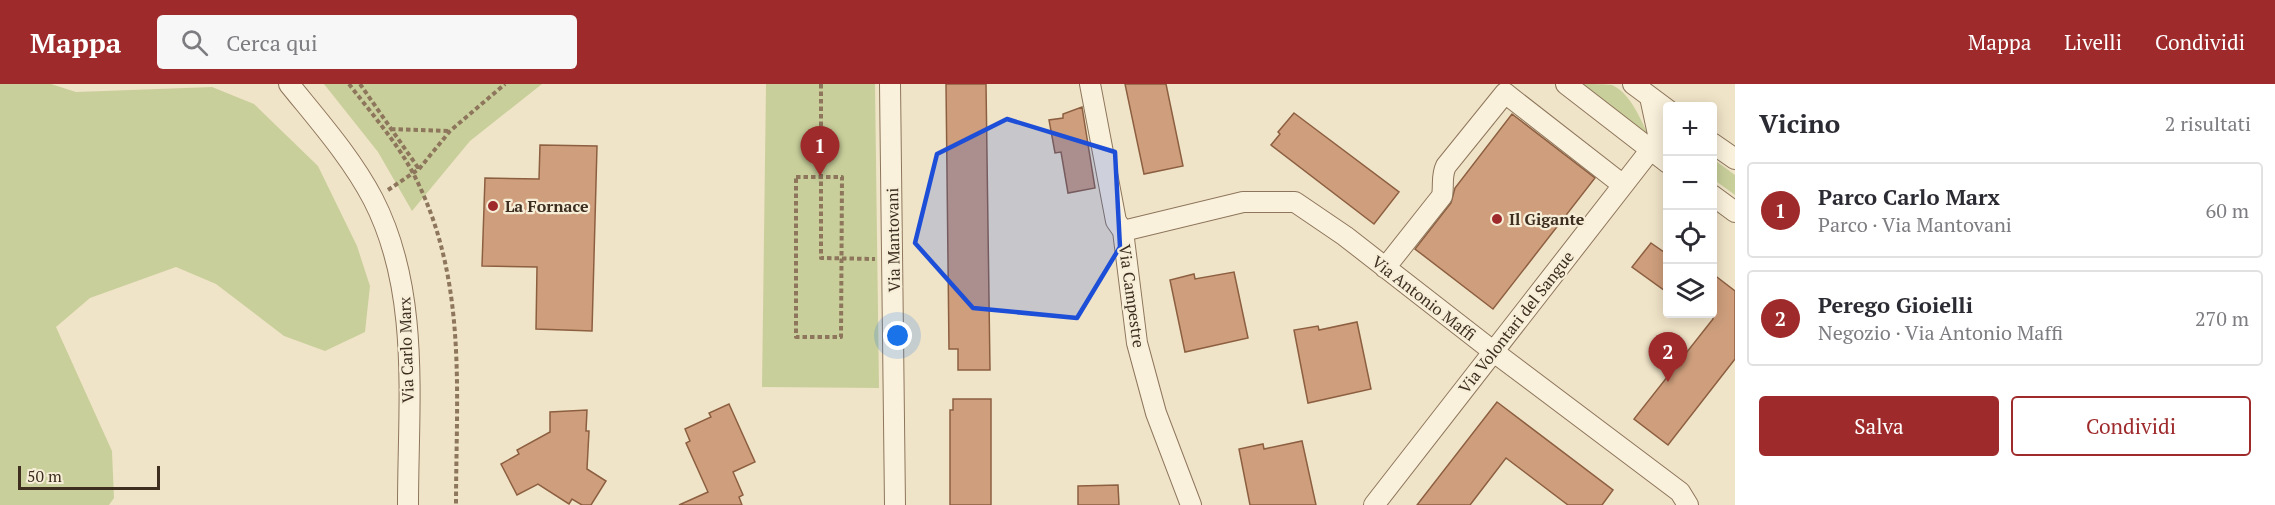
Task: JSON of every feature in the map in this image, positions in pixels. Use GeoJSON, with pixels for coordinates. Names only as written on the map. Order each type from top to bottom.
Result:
{"type":"FeatureCollection","features":[{"type":"Feature","properties":{"kind":"street","name":"Via Carlo Marx"},"geometry":{"type":"LineString","coordinates":[[289,84],[344,153],[374,200],[394,251],[405,296],[408,359],[408,505]]}},
{"type":"Feature","properties":{"kind":"street","name":"Via Mantovani"},"geometry":{"type":"LineString","coordinates":[[890,84],[896,505]]}},
{"type":"Feature","properties":{"kind":"street","name":"Via Campestre"},"geometry":{"type":"LineString","coordinates":[[1090,84],[1116,221],[1123,231],[1137,343],[1156,413],[1191,505]]}},
{"type":"Feature","properties":{"kind":"street"},"geometry":{"type":"LineString","coordinates":[[1566,84],[1659,142]]}},
{"type":"Feature","properties":{"kind":"street"},"geometry":{"type":"LineString","coordinates":[[1633,84],[1663,106]]}},
{"type":"Feature","properties":{"kind":"street"},"geometry":{"type":"LineString","coordinates":[[1385,268],[1442,196],[1444,186],[1442,175],[1446,166],[1503,88],[1623,185]]}},
{"type":"Feature","properties":{"kind":"street"},"geometry":{"type":"LineString","coordinates":[[1650,97],[1659,142],[1665,156]]}},
{"type":"Feature","properties":{"kind":"street","name":"Via Volontari del Sangue"},"geometry":{"type":"LineString","coordinates":[[1374,505],[1659,142]]}},
{"type":"Feature","properties":{"kind":"street"},"geometry":{"type":"LineString","coordinates":[[1717,198],[1735,212]]}},
{"type":"Feature","properties":{"kind":"street","name":"Via Antonio Maffi"},"geometry":{"type":"LineString","coordinates":[[1123,231],[1244,202],[1295,202],[1345,236],[1680,492],[1688,505]]}},
{"type":"Feature","properties":{"kind":"path"},"geometry":{"type":"LineString","coordinates":[[349,84],[413,173],[441,243],[453,298],[456,358],[456,505]]}},
{"type":"Feature","properties":{"kind":"path"},"geometry":{"type":"LineString","coordinates":[[360,84],[418,169]]}},
{"type":"Feature","properties":{"kind":"path"},"geometry":{"type":"LineString","coordinates":[[374,200],[418,169],[450,131],[505,84]]}},
{"type":"Feature","properties":{"kind":"path"},"geometry":{"type":"LineString","coordinates":[[821,84],[821,258],[893,258]]}},
{"type":"Feature","properties":{"kind":"path"},"geometry":{"type":"LineString","coordinates":[[391,129],[450,131]]}},
{"type":"Feature","properties":{"kind":"path"},"geometry":{"type":"LineString","coordinates":[[796,177],[842,177],[842,258],[842,337],[796,337],[796,177]]}},
{"type":"Feature","properties":{"kind":"highlighted area"},"geometry":{"type":"Polygon","coordinates":[[[1007,119],[1115,152],[1120,247],[1077,318],[973,308],[915,243],[937,154],[1007,119]]]}},
{"type":"Feature","properties":{"kind":"green space"},"geometry":{"type":"Polygon","coordinates":[[[0,84],[51,84],[76,92],[212,87],[254,104],[318,166],[357,246],[370,286],[365,332],[325,351],[284,336],[216,284],[176,267],[90,298],[56,327],[112,451],[114,498],[109,505],[0,505],[0,84]]]}},
{"type":"Feature","properties":{"kind":"green space"},"geometry":{"type":"Polygon","coordinates":[[[324,84],[542,84],[470,141],[412,211],[378,152],[324,84]]]}},
{"type":"Feature","properties":{"kind":"green space"},"geometry":{"type":"Polygon","coordinates":[[[766,84],[875,84],[879,388],[762,387],[766,84]]]}},
{"type":"Feature","properties":{"kind":"green space"},"geometry":{"type":"Polygon","coordinates":[[[1583,84],[1612,85],[1618,89],[1634,106],[1648,134],[1583,84]]]}},
{"type":"Feature","properties":{"kind":"green space"},"geometry":{"type":"Polygon","coordinates":[[[1717,162],[1735,175],[1735,195],[1717,182],[1717,162]]]}},
{"type":"Feature","properties":{"kind":"building"},"geometry":{"type":"Polygon","coordinates":[[[946,84],[986,84],[990,370],[958,370],[958,349],[949,349],[946,84]]]}},
{"type":"Feature","properties":{"kind":"building"},"geometry":{"type":"Polygon","coordinates":[[[1125,84],[1166,84],[1183,166],[1144,174],[1125,84]]]}},
{"type":"Feature","properties":{"kind":"building"},"geometry":{"type":"Polygon","coordinates":[[[1082,107],[1095,188],[1068,193],[1061,152],[1055,153],[1049,120],[1063,118],[1063,114],[1082,107]]]}},
{"type":"Feature","properties":{"kind":"building"},"geometry":{"type":"Polygon","coordinates":[[[1294,113],[1399,192],[1374,224],[1271,145],[1280,134],[1278,132],[1294,113]]]}},
{"type":"Feature","properties":{"kind":"building","name":"Il Gigante"},"geometry":{"type":"Polygon","coordinates":[[[1512,114],[1595,178],[1493,309],[1415,249],[1451,203],[1455,188],[1512,114]]]}},
{"type":"Feature","properties":{"kind":"building"},"geometry":{"type":"Polygon","coordinates":[[[540,145],[597,146],[592,331],[536,329],[537,267],[482,266],[485,178],[539,179],[540,145]]]}},
{"type":"Feature","properties":{"kind":"building"},"geometry":{"type":"Polygon","coordinates":[[[1651,243],[1663,251],[1663,289],[1632,267],[1651,243]]]}},
{"type":"Feature","properties":{"kind":"building"},"geometry":{"type":"Polygon","coordinates":[[[1234,272],[1248,338],[1185,352],[1170,280],[1194,274],[1195,279],[1234,272]]]}},
{"type":"Feature","properties":{"kind":"building"},"geometry":{"type":"Polygon","coordinates":[[[1717,277],[1735,291],[1735,359],[1668,445],[1634,419],[1713,319],[1717,318],[1717,277]]]}},
{"type":"Feature","properties":{"kind":"building"},"geometry":{"type":"Polygon","coordinates":[[[1357,322],[1371,389],[1308,403],[1294,330],[1318,326],[1319,330],[1357,322]]]}},
{"type":"Feature","properties":{"kind":"building"},"geometry":{"type":"Polygon","coordinates":[[[953,399],[991,399],[991,505],[950,505],[950,410],[953,410],[953,399]]]}},
{"type":"Feature","properties":{"kind":"building"},"geometry":{"type":"Polygon","coordinates":[[[1497,402],[1613,490],[1602,505],[1568,505],[1506,458],[1470,505],[1417,505],[1497,402]]]}},
{"type":"Feature","properties":{"kind":"building"},"geometry":{"type":"Polygon","coordinates":[[[729,404],[755,462],[733,472],[743,495],[739,497],[742,505],[679,505],[708,492],[686,443],[690,441],[685,429],[711,417],[709,413],[729,404]]]}},
{"type":"Feature","properties":{"kind":"building"},"geometry":{"type":"Polygon","coordinates":[[[587,410],[586,431],[589,431],[587,469],[606,481],[591,505],[582,505],[572,499],[569,504],[538,484],[517,495],[501,464],[519,454],[517,450],[550,432],[550,412],[587,410]]]}},
{"type":"Feature","properties":{"kind":"building"},"geometry":{"type":"Polygon","coordinates":[[[1302,441],[1316,505],[1250,505],[1239,449],[1263,444],[1264,449],[1302,441]]]}},
{"type":"Feature","properties":{"kind":"building"},"geometry":{"type":"Polygon","coordinates":[[[1118,485],[1119,505],[1078,505],[1078,486],[1118,485]]]}},
{"type":"Feature","properties":{"kind":"place","name":"Parco Carlo Marx"},"geometry":{"type":"Point","coordinates":[820,176]}},
{"type":"Feature","properties":{"kind":"place","name":"La Fornace"},"geometry":{"type":"Point","coordinates":[493,206]}},
{"type":"Feature","properties":{"kind":"place","name":"Il Gigante"},"geometry":{"type":"Point","coordinates":[1497,219]}},
{"type":"Feature","properties":{"kind":"place","name":"Perego Gioielli"},"geometry":{"type":"Point","coordinates":[1668,382]}}]}
